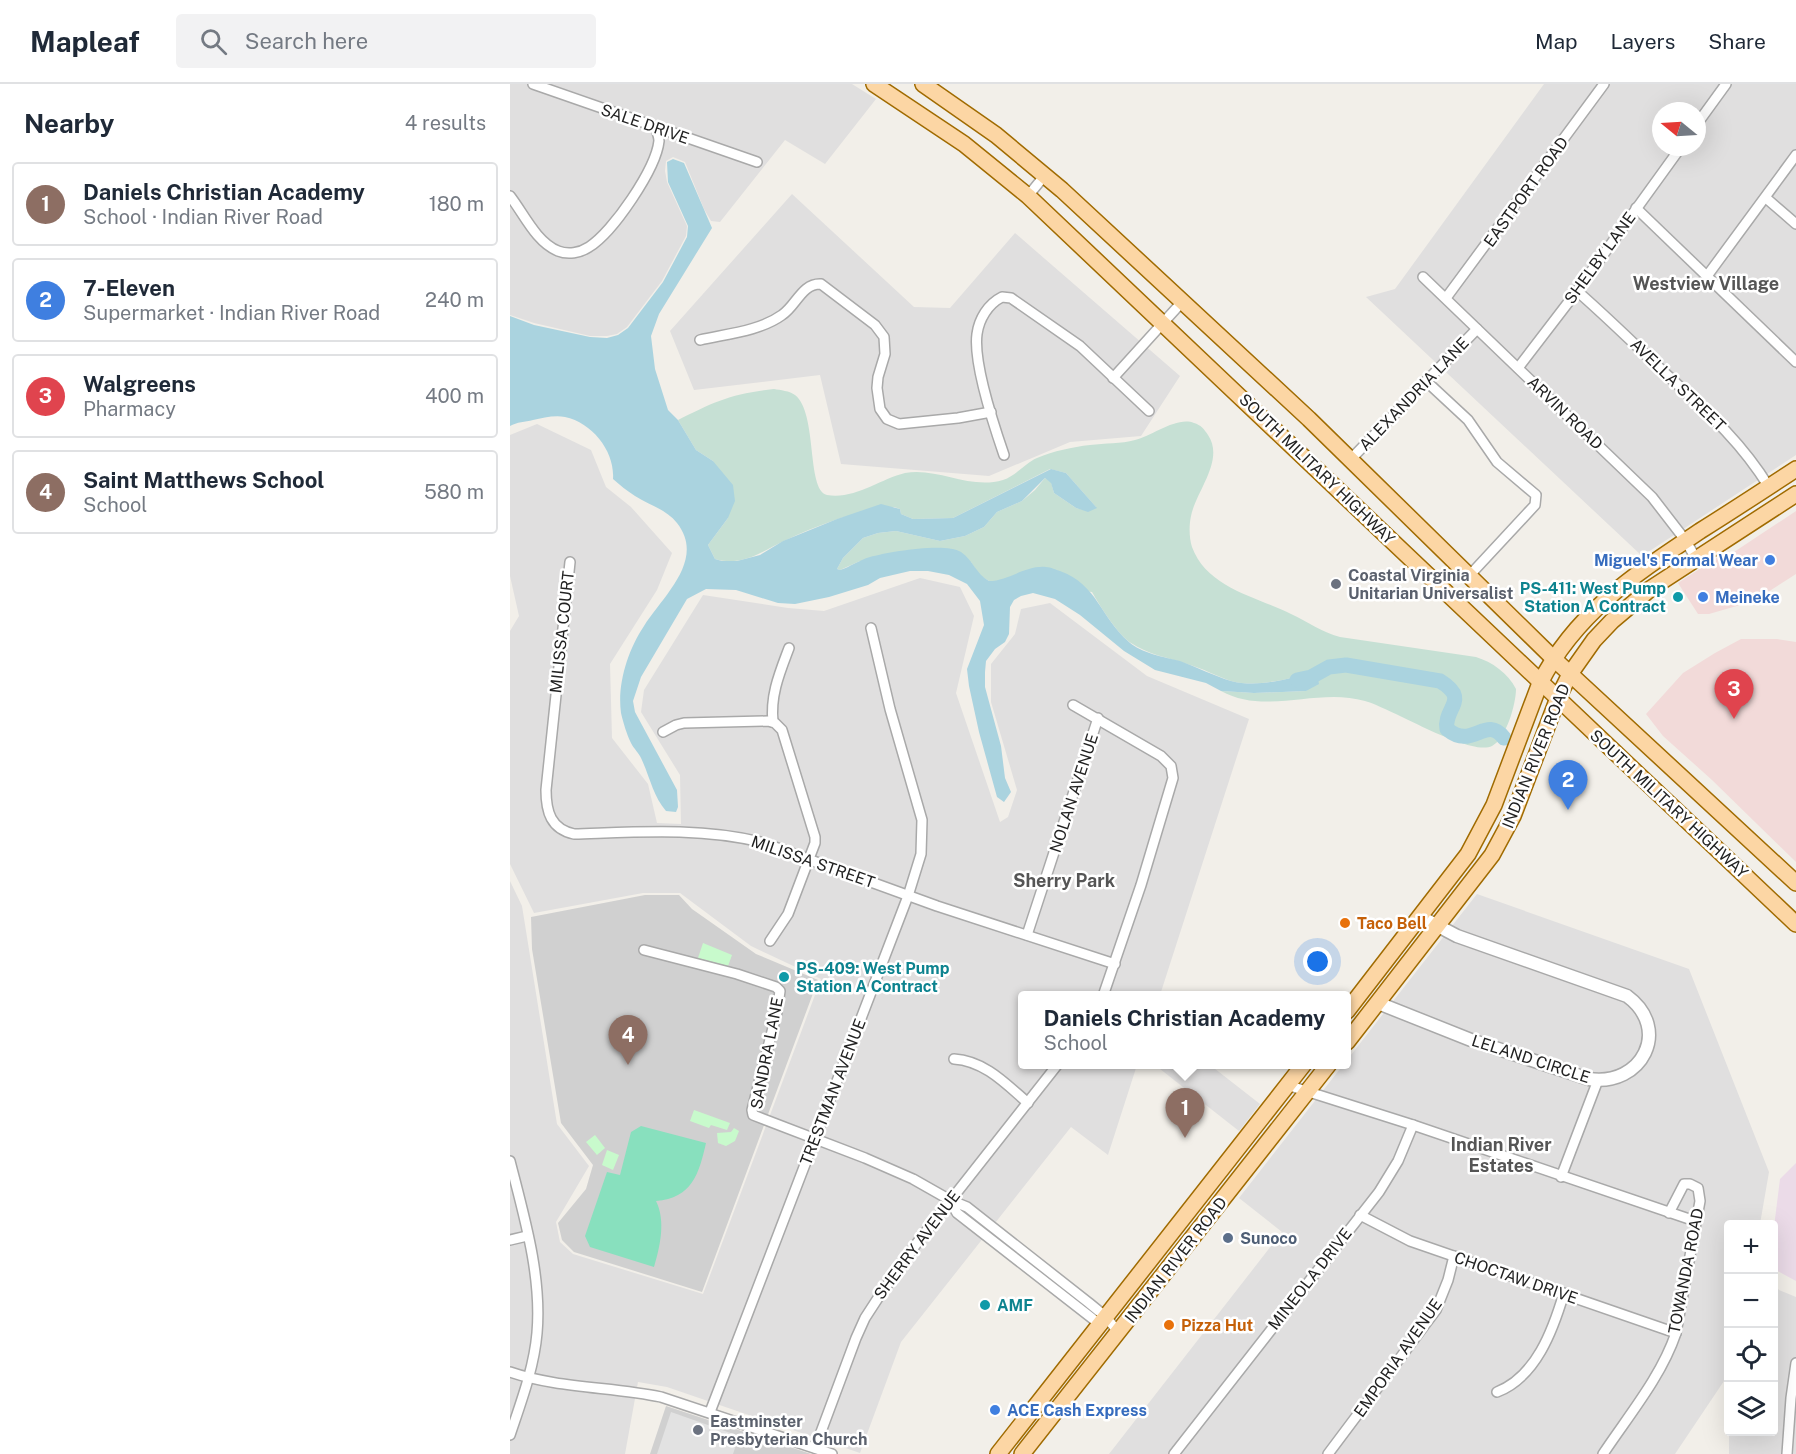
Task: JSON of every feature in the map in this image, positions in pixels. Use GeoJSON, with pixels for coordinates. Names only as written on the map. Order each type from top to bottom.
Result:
{"type":"FeatureCollection","features":[{"type":"Feature","properties":{"kind":"main road","name":"SOUTH MILITARY HIGHWAY"},"geometry":{"type":"LineString","coordinates":[[874,84],[964,144],[1029,196],[1796,924]]}},
{"type":"Feature","properties":{"kind":"main road","name":"SOUTH MILITARY HIGHWAY"},"geometry":{"type":"LineString","coordinates":[[923,84],[996,135],[1045,175],[1351,459],[1554,659],[1796,883]]}},
{"type":"Feature","properties":{"kind":"main road","name":"INDIAN RIVER ROAD"},"geometry":{"type":"LineString","coordinates":[[1351,1006],[1468,854],[1494,806],[1540,683],[1554,659],[1576,630],[1611,593],[1637,572],[1796,469]]}},
{"type":"Feature","properties":{"kind":"main road","name":"INDIAN RIVER ROAD"},"geometry":{"type":"LineString","coordinates":[[1351,1037],[1476,878],[1504,835],[1527,782],[1557,698],[1570,674],[1594,640],[1612,621],[1650,589],[1796,494]]}},
{"type":"Feature","properties":{"kind":"main road","name":"INDIAN RIVER ROAD"},"geometry":{"type":"LineString","coordinates":[[998,1454],[1301,1069]]}},
{"type":"Feature","properties":{"kind":"main road","name":"INDIAN RIVER ROAD"},"geometry":{"type":"LineString","coordinates":[[1022,1454],[1326,1069]]}},
{"type":"Feature","properties":{"kind":"street","name":"SALE DRIVE"},"geometry":{"type":"LineString","coordinates":[[535,84],[757,162]]}},
{"type":"Feature","properties":{"kind":"street","name":"EASTPORT ROAD"},"geometry":{"type":"LineString","coordinates":[[1446,298],[1604,84]]}},
{"type":"Feature","properties":{"kind":"street"},"geometry":{"type":"LineString","coordinates":[[1706,112],[1726,84]]}},
{"type":"Feature","properties":{"kind":"street"},"geometry":{"type":"LineString","coordinates":[[510,196],[536,234],[549,247],[564,253],[573,253],[588,248],[610,227],[637,189],[656,151],[659,140],[655,127]]}},
{"type":"Feature","properties":{"kind":"street"},"geometry":{"type":"LineString","coordinates":[[1707,276],[1796,155]]}},
{"type":"Feature","properties":{"kind":"street","name":"SHELBY LANE"},"geometry":{"type":"LineString","coordinates":[[1518,368],[1674,156]]}},
{"type":"Feature","properties":{"kind":"street"},"geometry":{"type":"LineString","coordinates":[[1029,196],[1045,175]]}},
{"type":"Feature","properties":{"kind":"street"},"geometry":{"type":"LineString","coordinates":[[1766,198],[1796,224]]}},
{"type":"Feature","properties":{"kind":"street"},"geometry":{"type":"LineString","coordinates":[[1636,208],[1796,362]]}},
{"type":"Feature","properties":{"kind":"street","name":"ARVIN ROAD"},"geometry":{"type":"LineString","coordinates":[[1424,277],[1639,484],[1670,518],[1696,559]]}},
{"type":"Feature","properties":{"kind":"street"},"geometry":{"type":"LineString","coordinates":[[700,340],[771,322],[788,310],[806,288],[821,284],[875,325],[884,337],[885,354],[878,377],[878,393],[882,414],[892,422],[899,424],[947,420],[991,412]]}},
{"type":"Feature","properties":{"kind":"street","name":"AVELLA STREET"},"geometry":{"type":"LineString","coordinates":[[1577,291],[1722,426],[1754,463],[1769,487]]}},
{"type":"Feature","properties":{"kind":"street"},"geometry":{"type":"LineString","coordinates":[[1004,455],[991,412],[976,344],[977,332],[983,315],[1002,297],[1011,298],[1080,346],[1149,411]]}},
{"type":"Feature","properties":{"kind":"street"},"geometry":{"type":"LineString","coordinates":[[1113,378],[1182,302]]}},
{"type":"Feature","properties":{"kind":"street","name":"ALEXANDRIA LANE"},"geometry":{"type":"LineString","coordinates":[[1351,459],[1477,329]]}},
{"type":"Feature","properties":{"kind":"street"},"geometry":{"type":"LineString","coordinates":[[1426,381],[1468,420],[1497,462],[1536,495],[1535,505],[1469,576]]}},
{"type":"Feature","properties":{"kind":"street","name":"MILISSA COURT"},"geometry":{"type":"LineString","coordinates":[[555,702],[570,562]]}},
{"type":"Feature","properties":{"kind":"street","name":"TRESTMAN AVENUE"},"geometry":{"type":"LineString","coordinates":[[710,1412],[908,896],[921,854],[922,820],[871,628]]}},
{"type":"Feature","properties":{"kind":"street"},"geometry":{"type":"LineString","coordinates":[[773,722],[776,680],[789,648]]}},
{"type":"Feature","properties":{"kind":"street","name":"MILISSA STREET"},"geometry":{"type":"LineString","coordinates":[[555,702],[546,803],[548,815],[560,829],[574,834],[637,832],[721,835],[761,842],[908,896],[1114,964]]}},
{"type":"Feature","properties":{"kind":"street"},"geometry":{"type":"LineString","coordinates":[[1073,705],[1161,756],[1171,766],[1173,778],[1105,991]]}},
{"type":"Feature","properties":{"kind":"street","name":"NOLAN AVENUE"},"geometry":{"type":"LineString","coordinates":[[1028,935],[1098,718]]}},
{"type":"Feature","properties":{"kind":"street"},"geometry":{"type":"LineString","coordinates":[[663,732],[684,723],[773,722],[782,730],[815,837],[789,914],[770,941]]}},
{"type":"Feature","properties":{"kind":"street","name":"LELAND CIRCLE"},"geometry":{"type":"LineString","coordinates":[[1378,1003],[1471,1040],[1589,1079],[1614,1079],[1632,1070],[1645,1052],[1648,1043],[1647,1022],[1633,1000],[1621,992],[1478,943],[1438,927],[1421,917]]}},
{"type":"Feature","properties":{"kind":"street","name":"SANDRA LANE"},"geometry":{"type":"LineString","coordinates":[[644,950],[737,974],[776,987],[780,994],[753,1115],[913,1179],[967,1207],[1119,1333]]}},
{"type":"Feature","properties":{"kind":"street"},"geometry":{"type":"LineString","coordinates":[[954,1059],[984,1067],[1028,1103]]}},
{"type":"Feature","properties":{"kind":"street","name":"SHERRY AVENUE"},"geometry":{"type":"LineString","coordinates":[[815,1448],[865,1318],[892,1276],[1055,1069]]}},
{"type":"Feature","properties":{"kind":"street"},"geometry":{"type":"LineString","coordinates":[[1561,1177],[1598,1080]]}},
{"type":"Feature","properties":{"kind":"street"},"geometry":{"type":"LineString","coordinates":[[1287,1085],[1413,1125],[1695,1221]]}},
{"type":"Feature","properties":{"kind":"street","name":"MINEOLA DRIVE"},"geometry":{"type":"LineString","coordinates":[[1174,1454],[1390,1175],[1413,1125]]}},
{"type":"Feature","properties":{"kind":"street"},"geometry":{"type":"LineString","coordinates":[[510,1161],[527,1236],[537,1290],[538,1312],[536,1345],[529,1377],[510,1435]]}},
{"type":"Feature","properties":{"kind":"street","name":"TOWANDA ROAD"},"geometry":{"type":"LineString","coordinates":[[1603,1454],[1659,1371],[1676,1333],[1700,1196],[1698,1188],[1690,1184],[1682,1187],[1669,1213]]}},
{"type":"Feature","properties":{"kind":"street","name":"CHOCTAW DRIVE"},"geometry":{"type":"LineString","coordinates":[[1360,1215],[1394,1234],[1676,1333]]}},
{"type":"Feature","properties":{"kind":"street"},"geometry":{"type":"LineString","coordinates":[[510,1240],[527,1236]]}},
{"type":"Feature","properties":{"kind":"street","name":"EMPORIA AVENUE"},"geometry":{"type":"LineString","coordinates":[[1328,1454],[1436,1310],[1448,1280],[1454,1256]]}},
{"type":"Feature","properties":{"kind":"street"},"geometry":{"type":"LineString","coordinates":[[1497,1392],[1515,1383],[1531,1366],[1551,1329],[1564,1293]]}},
{"type":"Feature","properties":{"kind":"street"},"geometry":{"type":"LineString","coordinates":[[1787,1454],[1796,1363]]}},
{"type":"Feature","properties":{"kind":"street"},"geometry":{"type":"LineString","coordinates":[[510,1372],[529,1377],[637,1392],[710,1412],[832,1454]]}},
{"type":"Feature","properties":{"kind":"shaded area"},"geometry":{"type":"Polygon","coordinates":[[[510,84],[852,84],[876,99],[825,164],[785,140],[720,222],[711,221],[704,209],[685,162],[673,157],[666,161],[667,182],[687,226],[686,236],[662,281],[627,327],[617,334],[590,336],[510,315],[510,84]]]}},
{"type":"Feature","properties":{"kind":"shaded area","name":"Westview Village"},"geometry":{"type":"Polygon","coordinates":[[[1544,84],[1796,84],[1796,455],[1642,556],[1366,297],[1395,289],[1544,84]]]}},
{"type":"Feature","properties":{"kind":"shaded area"},"geometry":{"type":"Polygon","coordinates":[[[792,194],[914,307],[950,308],[1015,233],[1180,376],[1141,436],[1070,442],[989,476],[841,464],[820,375],[694,390],[670,331],[792,194]]]}},
{"type":"Feature","properties":{"kind":"shaded area"},"geometry":{"type":"Polygon","coordinates":[[[537,424],[591,450],[606,487],[631,507],[672,553],[657,590],[610,664],[612,738],[648,784],[657,823],[681,824],[680,775],[641,712],[644,690],[703,595],[824,611],[920,578],[960,587],[974,616],[956,693],[1000,822],[1008,817],[1017,790],[991,702],[991,664],[1015,634],[1021,609],[1050,603],[1147,676],[1249,719],[1161,991],[1018,991],[1018,1069],[1136,1069],[1108,1155],[1071,1127],[901,1342],[860,1453],[667,1387],[638,1382],[625,1454],[510,1454],[510,881],[522,906],[557,1124],[589,1166],[556,1222],[560,1242],[573,1254],[703,1294],[821,979],[751,946],[680,893],[643,893],[534,913],[510,864],[510,631],[519,616],[510,576],[510,435],[537,424]]]}},
{"type":"Feature","properties":{"kind":"shaded area"},"geometry":{"type":"Polygon","coordinates":[[[1796,511],[1796,574],[1754,601],[1709,614],[1698,614],[1678,583],[1721,555],[1728,556],[1796,511]]]}},
{"type":"Feature","properties":{"kind":"shaded area"},"geometry":{"type":"Polygon","coordinates":[[[1741,639],[1777,639],[1796,642],[1796,862],[1663,736],[1646,714],[1683,673],[1741,639]]]}},
{"type":"Feature","properties":{"kind":"shaded area"},"geometry":{"type":"Polygon","coordinates":[[[1477,894],[1689,969],[1769,1172],[1761,1220],[1724,1220],[1724,1381],[1675,1454],[1109,1454],[1282,1232],[1239,1198],[1340,1069],[1351,1069],[1351,1055],[1477,894]]]}},
{"type":"Feature","properties":{"kind":"shaded area"},"geometry":{"type":"Polygon","coordinates":[[[645,895],[679,895],[692,909],[756,954],[818,980],[702,1292],[574,1252],[562,1240],[558,1223],[586,1189],[593,1165],[561,1123],[532,949],[531,917],[645,895]]]}},
{"type":"Feature","properties":{"kind":"shaded area"},"geometry":{"type":"Polygon","coordinates":[[[1160,1069],[1215,1069],[1260,1104],[1239,1131],[1160,1069]]]}},
{"type":"Feature","properties":{"kind":"shaded area"},"geometry":{"type":"Polygon","coordinates":[[[1796,1163],[1796,1281],[1778,1271],[1778,1220],[1775,1220],[1780,1179],[1796,1163]]]}},
{"type":"Feature","properties":{"kind":"shaded area"},"geometry":{"type":"Polygon","coordinates":[[[1778,1289],[1796,1297],[1796,1454],[1729,1454],[1729,1436],[1778,1436],[1778,1289]]]}},
{"type":"Feature","properties":{"kind":"shaded area","name":"Eastminster Presbyterian Church"},"geometry":{"type":"Polygon","coordinates":[[[666,1406],[811,1454],[650,1454],[666,1406]]]}},
{"type":"Feature","properties":{"kind":"shaded area"},"geometry":{"type":"Polygon","coordinates":[[[671,1412],[739,1436],[733,1454],[657,1454],[671,1412]]]}},
{"type":"Feature","properties":{"kind":"green space"},"geometry":{"type":"Polygon","coordinates":[[[774,389],[795,395],[802,404],[810,433],[816,480],[821,490],[827,495],[837,496],[857,492],[905,473],[929,473],[978,482],[1003,480],[1033,460],[1056,451],[1130,441],[1180,422],[1196,424],[1208,435],[1213,455],[1208,476],[1191,516],[1190,536],[1192,547],[1199,561],[1209,572],[1234,590],[1333,635],[1476,657],[1488,662],[1504,673],[1516,689],[1506,729],[1492,746],[1481,748],[1449,738],[1365,701],[1329,697],[1274,701],[1238,698],[1221,691],[1254,693],[1306,691],[1313,672],[1262,683],[1231,681],[1137,647],[1115,627],[1092,592],[989,581],[979,575],[971,562],[860,561],[840,570],[837,569],[843,558],[863,538],[878,533],[896,531],[940,541],[965,536],[984,527],[997,512],[1022,501],[1045,478],[1051,482],[1054,493],[1076,508],[1088,511],[1096,507],[1066,473],[1050,469],[953,518],[913,519],[901,514],[900,509],[894,507],[835,520],[742,560],[715,559],[708,545],[728,518],[713,461],[696,450],[678,420],[724,399],[774,389]]]}},
{"type":"Feature","properties":{"kind":"green space"},"geometry":{"type":"Polygon","coordinates":[[[703,943],[732,955],[728,966],[698,958],[703,943]]]}},
{"type":"Feature","properties":{"kind":"green space"},"geometry":{"type":"Polygon","coordinates":[[[694,1110],[730,1123],[727,1130],[711,1125],[709,1128],[690,1121],[694,1110]]]}},
{"type":"Feature","properties":{"kind":"green space"},"geometry":{"type":"Polygon","coordinates":[[[641,1126],[706,1143],[697,1174],[686,1190],[668,1199],[656,1201],[661,1225],[660,1243],[654,1267],[590,1247],[585,1236],[607,1172],[620,1175],[631,1132],[641,1126]]]}},
{"type":"Feature","properties":{"kind":"green space"},"geometry":{"type":"Polygon","coordinates":[[[734,1128],[739,1131],[735,1141],[726,1146],[718,1143],[717,1133],[731,1132],[734,1128]]]}},
{"type":"Feature","properties":{"kind":"green space"},"geometry":{"type":"Polygon","coordinates":[[[595,1135],[605,1148],[597,1155],[586,1142],[595,1135]]]}},
{"type":"Feature","properties":{"kind":"green space"},"geometry":{"type":"Polygon","coordinates":[[[607,1150],[619,1155],[613,1170],[602,1165],[607,1150]]]}},
{"type":"Feature","properties":{"kind":"water"},"geometry":{"type":"Polygon","coordinates":[[[673,159],[684,163],[712,228],[659,314],[651,336],[655,369],[668,410],[678,420],[696,450],[713,461],[733,485],[735,501],[728,518],[708,545],[715,559],[737,561],[760,555],[783,541],[881,504],[900,509],[901,514],[913,519],[953,518],[1051,469],[1066,473],[1097,508],[1088,512],[1076,508],[1054,493],[1051,483],[1045,478],[1022,501],[997,512],[984,527],[965,536],[940,541],[896,531],[878,533],[863,538],[843,558],[837,569],[840,570],[878,555],[930,548],[953,549],[961,552],[989,581],[1003,579],[1031,568],[1050,567],[1083,584],[1119,632],[1140,649],[1241,683],[1283,680],[1313,672],[1317,674],[1319,684],[1306,691],[1254,693],[1221,691],[1206,683],[1155,670],[1124,651],[1080,615],[1055,599],[1033,593],[1021,596],[1014,600],[1010,607],[1009,634],[1005,642],[995,649],[986,661],[985,672],[985,687],[1001,746],[1005,778],[1011,792],[1004,802],[997,797],[969,686],[967,669],[984,625],[980,601],[967,584],[949,575],[928,571],[910,571],[880,578],[868,585],[829,597],[795,604],[778,603],[736,590],[706,589],[687,599],[641,677],[633,701],[635,712],[677,790],[676,812],[666,811],[628,736],[620,702],[622,679],[633,646],[644,626],[670,590],[684,564],[687,550],[685,537],[677,523],[668,514],[635,496],[613,479],[613,469],[606,449],[585,425],[557,416],[510,426],[510,316],[534,325],[590,337],[607,338],[618,335],[628,328],[663,282],[687,237],[688,226],[668,182],[667,162],[673,159]]]}},
{"type":"Feature","properties":{"kind":"waterway"},"geometry":{"type":"LineString","coordinates":[[1297,680],[1311,677],[1329,667],[1346,665],[1440,681],[1449,688],[1455,699],[1447,722],[1447,729],[1456,735],[1464,736],[1491,730],[1504,738]]}},
{"type":"Feature","properties":{"kind":"place","name":"Miguel's Formal Wear"},"geometry":{"type":"Point","coordinates":[1770,560]}},
{"type":"Feature","properties":{"kind":"place","name":"Coastal Virginia Unitarian Universalist"},"geometry":{"type":"Point","coordinates":[1336,584]}},
{"type":"Feature","properties":{"kind":"place","name":"PS-411: West Pump Station A Contract"},"geometry":{"type":"Point","coordinates":[1678,597]}},
{"type":"Feature","properties":{"kind":"place","name":"Meineke"},"geometry":{"type":"Point","coordinates":[1703,597]}},
{"type":"Feature","properties":{"kind":"place","name":"Walgreens"},"geometry":{"type":"Point","coordinates":[1734,719]}},
{"type":"Feature","properties":{"kind":"place","name":"7-Eleven"},"geometry":{"type":"Point","coordinates":[1568,810]}},
{"type":"Feature","properties":{"kind":"place","name":"Taco Bell"},"geometry":{"type":"Point","coordinates":[1345,923]}},
{"type":"Feature","properties":{"kind":"place","name":"PS-409: West Pump Station A Contract"},"geometry":{"type":"Point","coordinates":[784,977]}},
{"type":"Feature","properties":{"kind":"place","name":"Saint Matthews School"},"geometry":{"type":"Point","coordinates":[628,1065]}},
{"type":"Feature","properties":{"kind":"place","name":"Daniels Christian Academy"},"geometry":{"type":"Point","coordinates":[1185,1138]}},
{"type":"Feature","properties":{"kind":"place","name":"Sunoco"},"geometry":{"type":"Point","coordinates":[1228,1238]}},
{"type":"Feature","properties":{"kind":"place","name":"AMF"},"geometry":{"type":"Point","coordinates":[985,1305]}},
{"type":"Feature","properties":{"kind":"place","name":"Pizza Hut"},"geometry":{"type":"Point","coordinates":[1169,1325]}},
{"type":"Feature","properties":{"kind":"place","name":"ACE Cash Express"},"geometry":{"type":"Point","coordinates":[995,1410]}},
{"type":"Feature","properties":{"kind":"place","name":"Eastminster Presbyterian Church"},"geometry":{"type":"Point","coordinates":[698,1430]}},
{"type":"Feature","properties":{"kind":"district","name":"Westview Village"},"geometry":{"type":"Point","coordinates":[1706,283]}},
{"type":"Feature","properties":{"kind":"district","name":"Sherry Park"},"geometry":{"type":"Point","coordinates":[1064,880]}},
{"type":"Feature","properties":{"kind":"district","name":"Indian River Estates"},"geometry":{"type":"Point","coordinates":[1501,1154]}}]}
